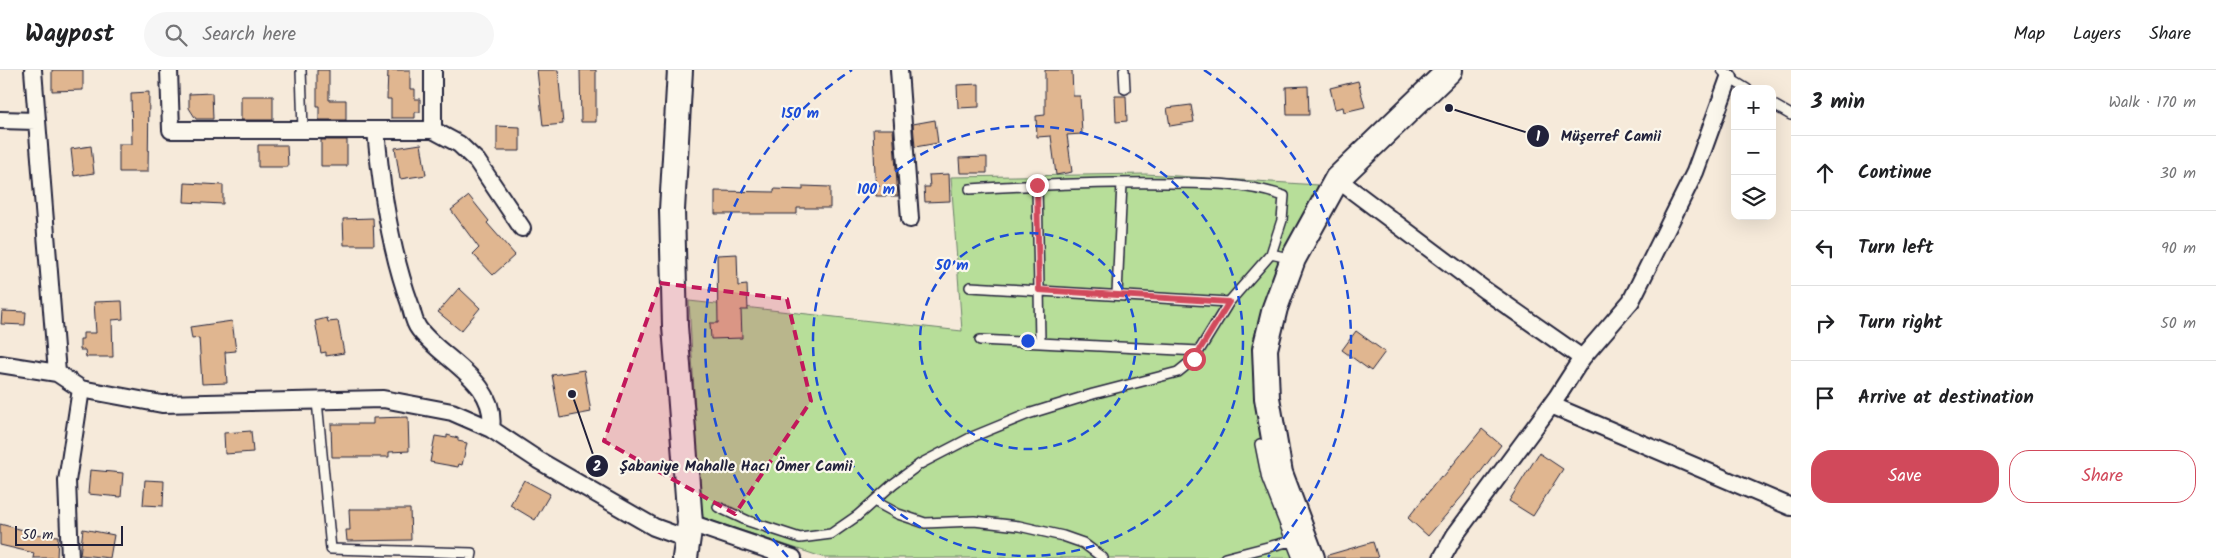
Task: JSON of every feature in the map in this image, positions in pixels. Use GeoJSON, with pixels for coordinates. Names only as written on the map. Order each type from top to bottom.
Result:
{"type":"FeatureCollection","features":[{"type":"Feature","properties":{"kind":"street"},"geometry":{"type":"LineString","coordinates":[[33,70],[58,373]]}},
{"type":"Feature","properties":{"kind":"street"},"geometry":{"type":"LineString","coordinates":[[169,70],[171,130],[433,130],[459,144],[477,161],[522,228]]}},
{"type":"Feature","properties":{"kind":"street"},"geometry":{"type":"LineString","coordinates":[[433,70],[433,130]]}},
{"type":"Feature","properties":{"kind":"street"},"geometry":{"type":"LineString","coordinates":[[680,70],[672,210],[675,326],[687,540]]}},
{"type":"Feature","properties":{"kind":"street"},"geometry":{"type":"LineString","coordinates":[[899,70],[910,219]]}},
{"type":"Feature","properties":{"kind":"street"},"geometry":{"type":"LineString","coordinates":[[1312,558],[1280,473],[1267,398],[1265,349],[1275,308],[1282,257],[1337,179],[1450,70]]}},
{"type":"Feature","properties":{"kind":"street"},"geometry":{"type":"LineString","coordinates":[[1442,558],[1455,535],[1551,405],[1582,358],[1631,301],[1695,172],[1725,74]]}},
{"type":"Feature","properties":{"kind":"street"},"geometry":{"type":"LineString","coordinates":[[0,120],[36,121]]}},
{"type":"Feature","properties":{"kind":"street"},"geometry":{"type":"LineString","coordinates":[[376,130],[381,188],[404,288],[418,328],[469,375],[489,400],[493,417],[491,429]]}},
{"type":"Feature","properties":{"kind":"street"},"geometry":{"type":"LineString","coordinates":[[1337,179],[1486,291],[1582,358]]}},
{"type":"Feature","properties":{"kind":"street"},"geometry":{"type":"LineString","coordinates":[[0,364],[58,373],[81,389],[162,404],[383,399],[452,412],[491,429],[538,460],[654,527],[687,540],[793,558]]}},
{"type":"Feature","properties":{"kind":"street"},"geometry":{"type":"LineString","coordinates":[[70,558],[67,481],[81,389]]}},
{"type":"Feature","properties":{"kind":"street"},"geometry":{"type":"LineString","coordinates":[[1551,405],[1791,507]]}},
{"type":"Feature","properties":{"kind":"lane"},"geometry":{"type":"LineString","coordinates":[[301,70],[303,130]]}},
{"type":"Feature","properties":{"kind":"lane"},"geometry":{"type":"LineString","coordinates":[[1124,70],[1125,89]]}},
{"type":"Feature","properties":{"kind":"lane"},"geometry":{"type":"LineString","coordinates":[[1725,74],[1741,85]]}},
{"type":"Feature","properties":{"kind":"lane"},"geometry":{"type":"LineString","coordinates":[[1776,107],[1791,116]]}},
{"type":"Feature","properties":{"kind":"lane"},"geometry":{"type":"LineString","coordinates":[[1117,294],[1122,183]]}},
{"type":"Feature","properties":{"kind":"lane"},"geometry":{"type":"LineString","coordinates":[[718,507],[748,521],[800,538],[831,534],[857,516],[874,500],[920,464],[972,437],[1028,414],[1093,394],[1178,372],[1194,359],[1200,351],[1229,302],[1282,257],[1284,196],[1262,188],[1223,184],[1122,183],[970,189]]}},
{"type":"Feature","properties":{"kind":"lane"},"geometry":{"type":"LineString","coordinates":[[1037,185],[1040,341]]}},
{"type":"Feature","properties":{"kind":"lane"},"geometry":{"type":"LineString","coordinates":[[970,286],[1229,302]]}},
{"type":"Feature","properties":{"kind":"lane"},"geometry":{"type":"LineString","coordinates":[[980,340],[1040,341],[1126,346],[1165,351],[1200,351]]}},
{"type":"Feature","properties":{"kind":"lane"},"geometry":{"type":"LineString","coordinates":[[317,401],[331,549],[472,553],[471,558]]}},
{"type":"Feature","properties":{"kind":"lane"},"geometry":{"type":"LineString","coordinates":[[1260,444],[1268,479],[1298,558]]}},
{"type":"Feature","properties":{"kind":"lane"},"geometry":{"type":"LineString","coordinates":[[874,500],[898,514],[925,524],[974,521],[1019,526],[1063,536],[1084,543],[1103,558]]}},
{"type":"Feature","properties":{"kind":"lane"},"geometry":{"type":"LineString","coordinates":[[1225,558],[1291,540]]}},
{"type":"Feature","properties":{"kind":"highlighted area"},"geometry":{"type":"Polygon","coordinates":[[[660,283],[787,299],[811,401],[735,514],[604,441],[660,283]]]}},
{"type":"Feature","properties":{"kind":"green space"},"geometry":{"type":"Polygon","coordinates":[[[1146,174],[1318,185],[1278,269],[1255,372],[1308,558],[825,558],[701,517],[689,301],[962,331],[951,177],[1146,174]]]}},
{"type":"Feature","properties":{"kind":"building"},"geometry":{"type":"Polygon","coordinates":[[[52,70],[83,70],[83,90],[52,91],[52,70]]]}},
{"type":"Feature","properties":{"kind":"building"},"geometry":{"type":"Polygon","coordinates":[[[317,70],[329,70],[329,100],[346,100],[346,120],[319,120],[317,70]]]}},
{"type":"Feature","properties":{"kind":"building"},"geometry":{"type":"Polygon","coordinates":[[[388,70],[410,70],[410,89],[415,89],[415,99],[420,99],[420,112],[415,112],[415,118],[391,118],[391,99],[387,99],[388,70]]]}},
{"type":"Feature","properties":{"kind":"building"},"geometry":{"type":"Polygon","coordinates":[[[537,70],[558,70],[563,124],[543,126],[537,70]]]}},
{"type":"Feature","properties":{"kind":"building"},"geometry":{"type":"Polygon","coordinates":[[[580,70],[596,70],[596,122],[581,122],[580,70]]]}},
{"type":"Feature","properties":{"kind":"building"},"geometry":{"type":"Polygon","coordinates":[[[1045,70],[1072,70],[1073,96],[1080,96],[1082,134],[1067,135],[1072,172],[1056,175],[1051,136],[1037,137],[1036,116],[1045,115],[1045,70]]]}},
{"type":"Feature","properties":{"kind":"building"},"geometry":{"type":"Polygon","coordinates":[[[1358,81],[1365,107],[1344,112],[1343,107],[1335,109],[1330,88],[1358,81]]]}},
{"type":"Feature","properties":{"kind":"building"},"geometry":{"type":"Polygon","coordinates":[[[979,84],[979,107],[958,108],[957,85],[979,84]]]}},
{"type":"Feature","properties":{"kind":"building"},"geometry":{"type":"Polygon","coordinates":[[[1308,86],[1309,115],[1287,115],[1286,87],[1308,86]]]}},
{"type":"Feature","properties":{"kind":"building"},"geometry":{"type":"Polygon","coordinates":[[[149,92],[148,172],[119,172],[119,144],[132,144],[131,93],[149,92]]]}},
{"type":"Feature","properties":{"kind":"building"},"geometry":{"type":"Polygon","coordinates":[[[212,93],[213,119],[196,119],[189,108],[189,94],[212,93]]]}},
{"type":"Feature","properties":{"kind":"building"},"geometry":{"type":"Polygon","coordinates":[[[241,96],[273,96],[273,120],[241,120],[241,96]]]}},
{"type":"Feature","properties":{"kind":"building"},"geometry":{"type":"Polygon","coordinates":[[[1115,96],[1126,96],[1127,121],[1116,122],[1115,96]]]}},
{"type":"Feature","properties":{"kind":"building"},"geometry":{"type":"Polygon","coordinates":[[[1191,105],[1194,122],[1170,126],[1167,108],[1191,105]]]}},
{"type":"Feature","properties":{"kind":"building"},"geometry":{"type":"Polygon","coordinates":[[[935,120],[938,143],[915,147],[913,124],[935,120]]]}},
{"type":"Feature","properties":{"kind":"building"},"geometry":{"type":"Polygon","coordinates":[[[497,126],[520,127],[520,151],[497,151],[497,126]]]}},
{"type":"Feature","properties":{"kind":"building"},"geometry":{"type":"Polygon","coordinates":[[[873,129],[893,129],[898,196],[876,196],[873,129]]]}},
{"type":"Feature","properties":{"kind":"building"},"geometry":{"type":"Polygon","coordinates":[[[321,140],[347,140],[347,166],[321,166],[321,140]]]}},
{"type":"Feature","properties":{"kind":"building"},"geometry":{"type":"Polygon","coordinates":[[[421,144],[426,175],[400,179],[395,148],[421,144]]]}},
{"type":"Feature","properties":{"kind":"building"},"geometry":{"type":"Polygon","coordinates":[[[258,145],[287,145],[288,167],[258,167],[258,145]]]}},
{"type":"Feature","properties":{"kind":"building"},"geometry":{"type":"Polygon","coordinates":[[[91,146],[94,173],[74,176],[71,149],[91,146]]]}},
{"type":"Feature","properties":{"kind":"building"},"geometry":{"type":"Polygon","coordinates":[[[987,157],[987,173],[960,173],[959,158],[987,157]]]}},
{"type":"Feature","properties":{"kind":"building"},"geometry":{"type":"Polygon","coordinates":[[[949,174],[950,201],[925,202],[924,187],[930,187],[929,175],[949,174]]]}},
{"type":"Feature","properties":{"kind":"building"},"geometry":{"type":"Polygon","coordinates":[[[185,183],[223,185],[223,204],[184,202],[185,183]]]}},
{"type":"Feature","properties":{"kind":"building"},"geometry":{"type":"Polygon","coordinates":[[[803,186],[830,187],[830,208],[797,208],[797,214],[715,214],[715,191],[774,192],[774,189],[803,190],[803,186]]]}},
{"type":"Feature","properties":{"kind":"building"},"geometry":{"type":"Polygon","coordinates":[[[469,196],[489,221],[487,223],[515,255],[493,275],[473,254],[479,248],[451,210],[469,196]]]}},
{"type":"Feature","properties":{"kind":"building"},"geometry":{"type":"Polygon","coordinates":[[[373,218],[374,245],[344,245],[343,219],[373,218]]]}},
{"type":"Feature","properties":{"kind":"building"},"geometry":{"type":"Polygon","coordinates":[[[737,254],[738,286],[747,285],[748,310],[741,310],[742,338],[711,339],[710,323],[718,323],[717,255],[737,254]]]}},
{"type":"Feature","properties":{"kind":"building"},"geometry":{"type":"Polygon","coordinates":[[[459,288],[480,308],[461,331],[438,312],[459,288]]]}},
{"type":"Feature","properties":{"kind":"building"},"geometry":{"type":"Polygon","coordinates":[[[122,301],[123,319],[112,320],[113,357],[86,357],[85,350],[80,350],[80,339],[83,339],[83,333],[96,333],[94,302],[122,301]]]}},
{"type":"Feature","properties":{"kind":"building"},"geometry":{"type":"Polygon","coordinates":[[[2,311],[26,312],[25,325],[1,324],[2,311]]]}},
{"type":"Feature","properties":{"kind":"building"},"geometry":{"type":"Polygon","coordinates":[[[327,318],[328,322],[338,321],[344,353],[326,356],[326,352],[321,353],[315,321],[327,318]]]}},
{"type":"Feature","properties":{"kind":"building"},"geometry":{"type":"Polygon","coordinates":[[[232,321],[236,351],[225,352],[227,383],[202,384],[199,338],[192,339],[190,327],[232,321]]]}},
{"type":"Feature","properties":{"kind":"building"},"geometry":{"type":"Polygon","coordinates":[[[1356,331],[1385,352],[1371,371],[1342,350],[1356,331]]]}},
{"type":"Feature","properties":{"kind":"building"},"geometry":{"type":"Polygon","coordinates":[[[584,370],[591,412],[560,418],[552,375],[584,370]]]}},
{"type":"Feature","properties":{"kind":"building"},"geometry":{"type":"Polygon","coordinates":[[[408,417],[409,451],[389,452],[389,457],[332,457],[331,424],[373,424],[373,418],[408,417]]]}},
{"type":"Feature","properties":{"kind":"building"},"geometry":{"type":"Polygon","coordinates":[[[1482,429],[1501,445],[1464,494],[1428,536],[1408,518],[1482,429]]]}},
{"type":"Feature","properties":{"kind":"building"},"geometry":{"type":"Polygon","coordinates":[[[251,431],[253,452],[225,454],[224,433],[251,431]]]}},
{"type":"Feature","properties":{"kind":"building"},"geometry":{"type":"Polygon","coordinates":[[[447,435],[467,443],[462,465],[459,464],[458,467],[430,462],[435,436],[447,438],[447,435]]]}},
{"type":"Feature","properties":{"kind":"building"},"geometry":{"type":"Polygon","coordinates":[[[1539,453],[1563,469],[1533,516],[1509,501],[1539,453]]]}},
{"type":"Feature","properties":{"kind":"building"},"geometry":{"type":"Polygon","coordinates":[[[90,470],[123,473],[121,497],[88,494],[90,470]]]}},
{"type":"Feature","properties":{"kind":"building"},"geometry":{"type":"Polygon","coordinates":[[[145,480],[164,481],[163,506],[143,505],[145,480]]]}},
{"type":"Feature","properties":{"kind":"building"},"geometry":{"type":"Polygon","coordinates":[[[524,480],[550,494],[535,520],[510,505],[524,480]]]}},
{"type":"Feature","properties":{"kind":"building"},"geometry":{"type":"Polygon","coordinates":[[[349,509],[410,509],[411,540],[347,541],[346,530],[350,530],[349,509]]]}},
{"type":"Feature","properties":{"kind":"building"},"geometry":{"type":"Polygon","coordinates":[[[0,524],[31,532],[31,534],[58,536],[57,558],[33,558],[34,553],[0,545],[0,524]]]}},
{"type":"Feature","properties":{"kind":"building"},"geometry":{"type":"Polygon","coordinates":[[[83,529],[114,535],[110,558],[80,555],[83,529]]]}},
{"type":"Feature","properties":{"kind":"building"},"geometry":{"type":"Polygon","coordinates":[[[1373,542],[1378,558],[1328,558],[1328,555],[1373,542]]]}},
{"type":"Feature","properties":{"kind":"place","name":"Müşerref Camii"},"geometry":{"type":"Point","coordinates":[1449,108]}},
{"type":"Feature","properties":{"kind":"place","name":"Şabaniye Mahalle Hacı Ömer Camii"},"geometry":{"type":"Point","coordinates":[572,394]}},
{"type":"Feature","properties":{"kind":"route"},"geometry":{"type":"LineString","coordinates":[[1037,185],[1039,290],[1229,302],[1194,359]]}}]}
